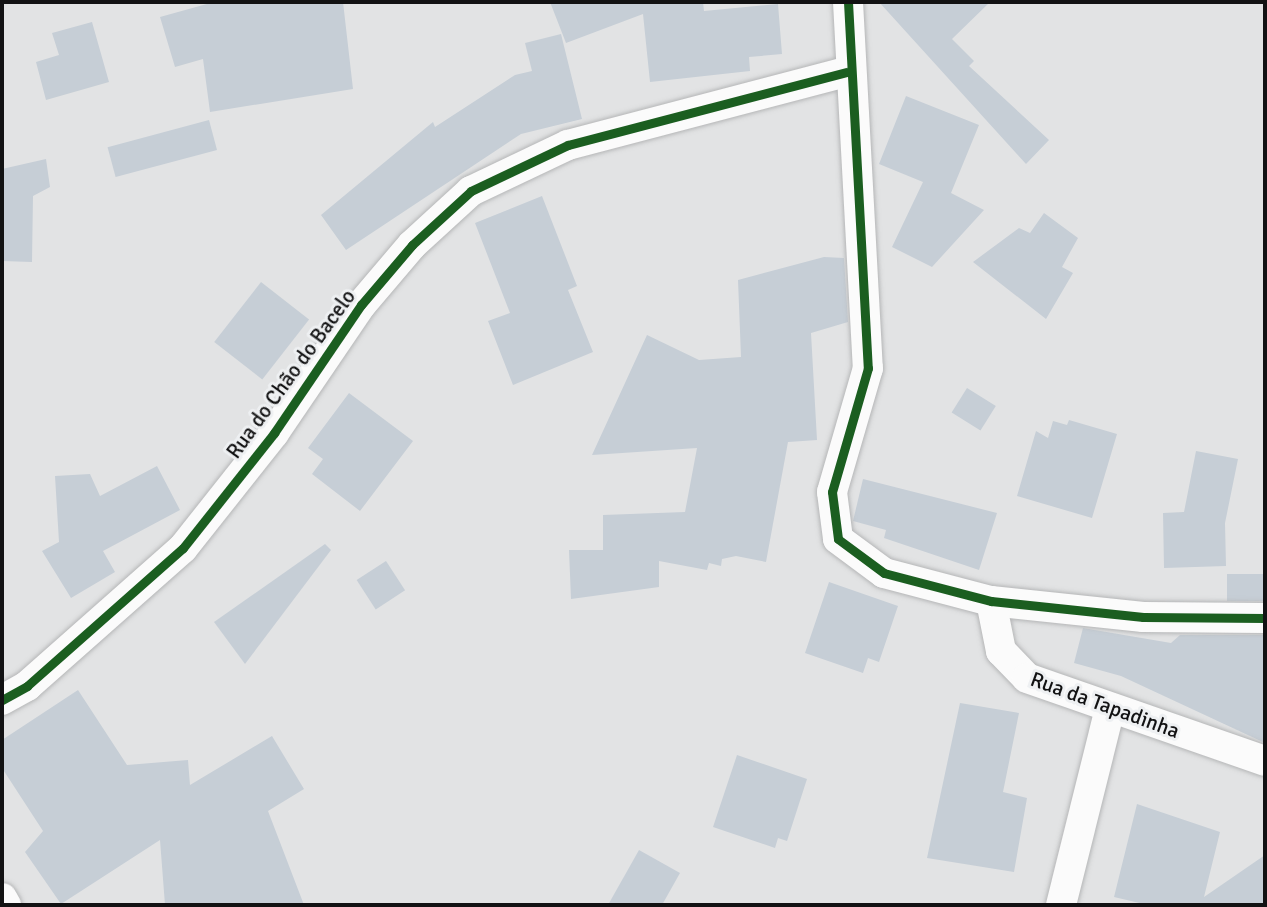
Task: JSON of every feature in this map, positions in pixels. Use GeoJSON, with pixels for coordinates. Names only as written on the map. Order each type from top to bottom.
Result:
{"type":"FeatureCollection","features":[{"type":"Feature","properties":{"kind":"street"},"geometry":{"type":"LineString","coordinates":[[848,2],[847,72],[867,261],[868,368],[832,492],[831,519],[838,540],[884,573],[991,601],[1143,617],[1265,618]]}},
{"type":"Feature","properties":{"kind":"street","name":"Rua do Chão do Bacelo"},"geometry":{"type":"LineString","coordinates":[[2,700],[36,678],[183,548],[274,433],[361,305],[412,245],[471,191],[568,145],[847,72]]}},
{"type":"Feature","properties":{"kind":"street","name":"Rua da Tapadinha"},"geometry":{"type":"LineString","coordinates":[[991,601],[1001,651],[1027,678],[1265,761]]}},
{"type":"Feature","properties":{"kind":"street"},"geometry":{"type":"LineString","coordinates":[[1061,905],[1110,708]]}},
{"type":"Feature","properties":{"kind":"street"},"geometry":{"type":"LineString","coordinates":[[2,898],[6,905]]}},
{"type":"Feature","properties":{"kind":"building"},"geometry":{"type":"Polygon","coordinates":[[[214,2],[343,2],[353,89],[210,112],[203,59],[175,67],[160,17],[214,2]]]}},
{"type":"Feature","properties":{"kind":"building"},"geometry":{"type":"Polygon","coordinates":[[[550,2],[703,2],[704,11],[778,4],[782,54],[749,57],[750,71],[650,82],[643,14],[566,43],[550,2]]]}},
{"type":"Feature","properties":{"kind":"building"},"geometry":{"type":"Polygon","coordinates":[[[879,2],[990,2],[952,39],[974,61],[969,66],[1049,140],[1026,164],[879,2]]]}},
{"type":"Feature","properties":{"kind":"building"},"geometry":{"type":"Polygon","coordinates":[[[92,22],[109,82],[46,100],[36,62],[59,55],[52,33],[92,22]]]}},
{"type":"Feature","properties":{"kind":"building"},"geometry":{"type":"Polygon","coordinates":[[[561,34],[582,119],[521,134],[346,250],[321,215],[433,122],[435,127],[515,75],[532,71],[525,43],[561,34]]]}},
{"type":"Feature","properties":{"kind":"building"},"geometry":{"type":"Polygon","coordinates":[[[906,96],[979,125],[951,193],[984,210],[932,267],[892,247],[923,182],[879,164],[906,96]]]}},
{"type":"Feature","properties":{"kind":"building"},"geometry":{"type":"Polygon","coordinates":[[[209,120],[217,150],[116,177],[108,147],[209,120]]]}},
{"type":"Feature","properties":{"kind":"building"},"geometry":{"type":"Polygon","coordinates":[[[46,159],[50,187],[33,196],[32,262],[2,261],[2,169],[46,159]]]}},
{"type":"Feature","properties":{"kind":"building"},"geometry":{"type":"Polygon","coordinates":[[[542,196],[577,286],[568,290],[593,352],[513,385],[488,321],[510,313],[475,223],[542,196]]]}},
{"type":"Feature","properties":{"kind":"building"},"geometry":{"type":"Polygon","coordinates":[[[1044,213],[1078,238],[1062,267],[1073,273],[1046,319],[973,262],[1019,228],[1030,233],[1044,213]]]}},
{"type":"Feature","properties":{"kind":"building"},"geometry":{"type":"Polygon","coordinates":[[[824,257],[844,258],[848,322],[811,333],[817,440],[788,442],[766,562],[736,556],[722,559],[721,566],[709,563],[707,570],[659,561],[659,587],[571,599],[569,550],[603,550],[603,515],[685,512],[697,448],[592,455],[647,335],[699,360],[741,357],[738,280],[824,257]]]}},
{"type":"Feature","properties":{"kind":"building"},"geometry":{"type":"Polygon","coordinates":[[[261,282],[309,320],[262,379],[214,342],[261,282]]]}},
{"type":"Feature","properties":{"kind":"building"},"geometry":{"type":"Polygon","coordinates":[[[967,388],[996,406],[980,431],[952,413],[967,388]]]}},
{"type":"Feature","properties":{"kind":"building"},"geometry":{"type":"Polygon","coordinates":[[[349,393],[413,441],[360,511],[312,474],[323,459],[308,448],[349,393]]]}},
{"type":"Feature","properties":{"kind":"building"},"geometry":{"type":"Polygon","coordinates":[[[1069,420],[1117,434],[1092,518],[1017,496],[1036,431],[1048,438],[1053,421],[1067,425],[1069,420]]]}},
{"type":"Feature","properties":{"kind":"building"},"geometry":{"type":"Polygon","coordinates":[[[1196,451],[1238,459],[1225,523],[1226,566],[1164,568],[1163,513],[1184,512],[1196,451]]]}},
{"type":"Feature","properties":{"kind":"building"},"geometry":{"type":"Polygon","coordinates":[[[157,466],[180,510],[103,551],[115,572],[71,598],[42,551],[59,542],[55,476],[90,474],[100,496],[157,466]]]}},
{"type":"Feature","properties":{"kind":"building"},"geometry":{"type":"Polygon","coordinates":[[[863,479],[997,513],[979,570],[884,538],[886,530],[853,521],[863,479]]]}},
{"type":"Feature","properties":{"kind":"building"},"geometry":{"type":"Polygon","coordinates":[[[325,544],[331,550],[245,664],[214,622],[325,544]]]}},
{"type":"Feature","properties":{"kind":"building"},"geometry":{"type":"Polygon","coordinates":[[[386,561],[405,590],[376,609],[357,580],[386,561]]]}},
{"type":"Feature","properties":{"kind":"building"},"geometry":{"type":"Polygon","coordinates":[[[1227,574],[1265,574],[1265,601],[1227,601],[1227,574]]]}},
{"type":"Feature","properties":{"kind":"building"},"geometry":{"type":"Polygon","coordinates":[[[829,582],[898,606],[879,662],[868,658],[863,673],[805,653],[829,582]]]}},
{"type":"Feature","properties":{"kind":"building"},"geometry":{"type":"Polygon","coordinates":[[[1083,628],[1171,643],[1180,635],[1265,635],[1265,743],[1121,676],[1074,663],[1083,628]]]}},
{"type":"Feature","properties":{"kind":"building"},"geometry":{"type":"Polygon","coordinates":[[[78,690],[127,765],[188,760],[190,785],[272,736],[304,789],[268,811],[304,905],[165,905],[160,840],[61,904],[25,852],[43,831],[2,768],[2,740],[78,690]]]}},
{"type":"Feature","properties":{"kind":"building"},"geometry":{"type":"Polygon","coordinates":[[[960,703],[1019,713],[1003,792],[1027,798],[1014,872],[927,858],[960,703]]]}},
{"type":"Feature","properties":{"kind":"building"},"geometry":{"type":"Polygon","coordinates":[[[737,755],[807,779],[787,841],[778,838],[775,848],[713,827],[737,755]]]}},
{"type":"Feature","properties":{"kind":"building"},"geometry":{"type":"Polygon","coordinates":[[[1137,804],[1220,832],[1204,897],[1265,855],[1265,905],[1148,905],[1114,897],[1137,804]]]}},
{"type":"Feature","properties":{"kind":"building"},"geometry":{"type":"Polygon","coordinates":[[[639,850],[680,873],[662,905],[608,905],[639,850]]]}},
{"type":"Feature","properties":{"kind":"cycle path"},"geometry":{"type":"LineString","coordinates":[[848,2],[868,368],[832,492],[838,539],[884,573],[991,601],[1143,617],[1265,618]]}},
{"type":"Feature","properties":{"kind":"cycle path"},"geometry":{"type":"LineString","coordinates":[[2,700],[27,686],[183,548],[274,433],[361,305],[412,245],[471,191],[568,145],[847,72]]}}]}
